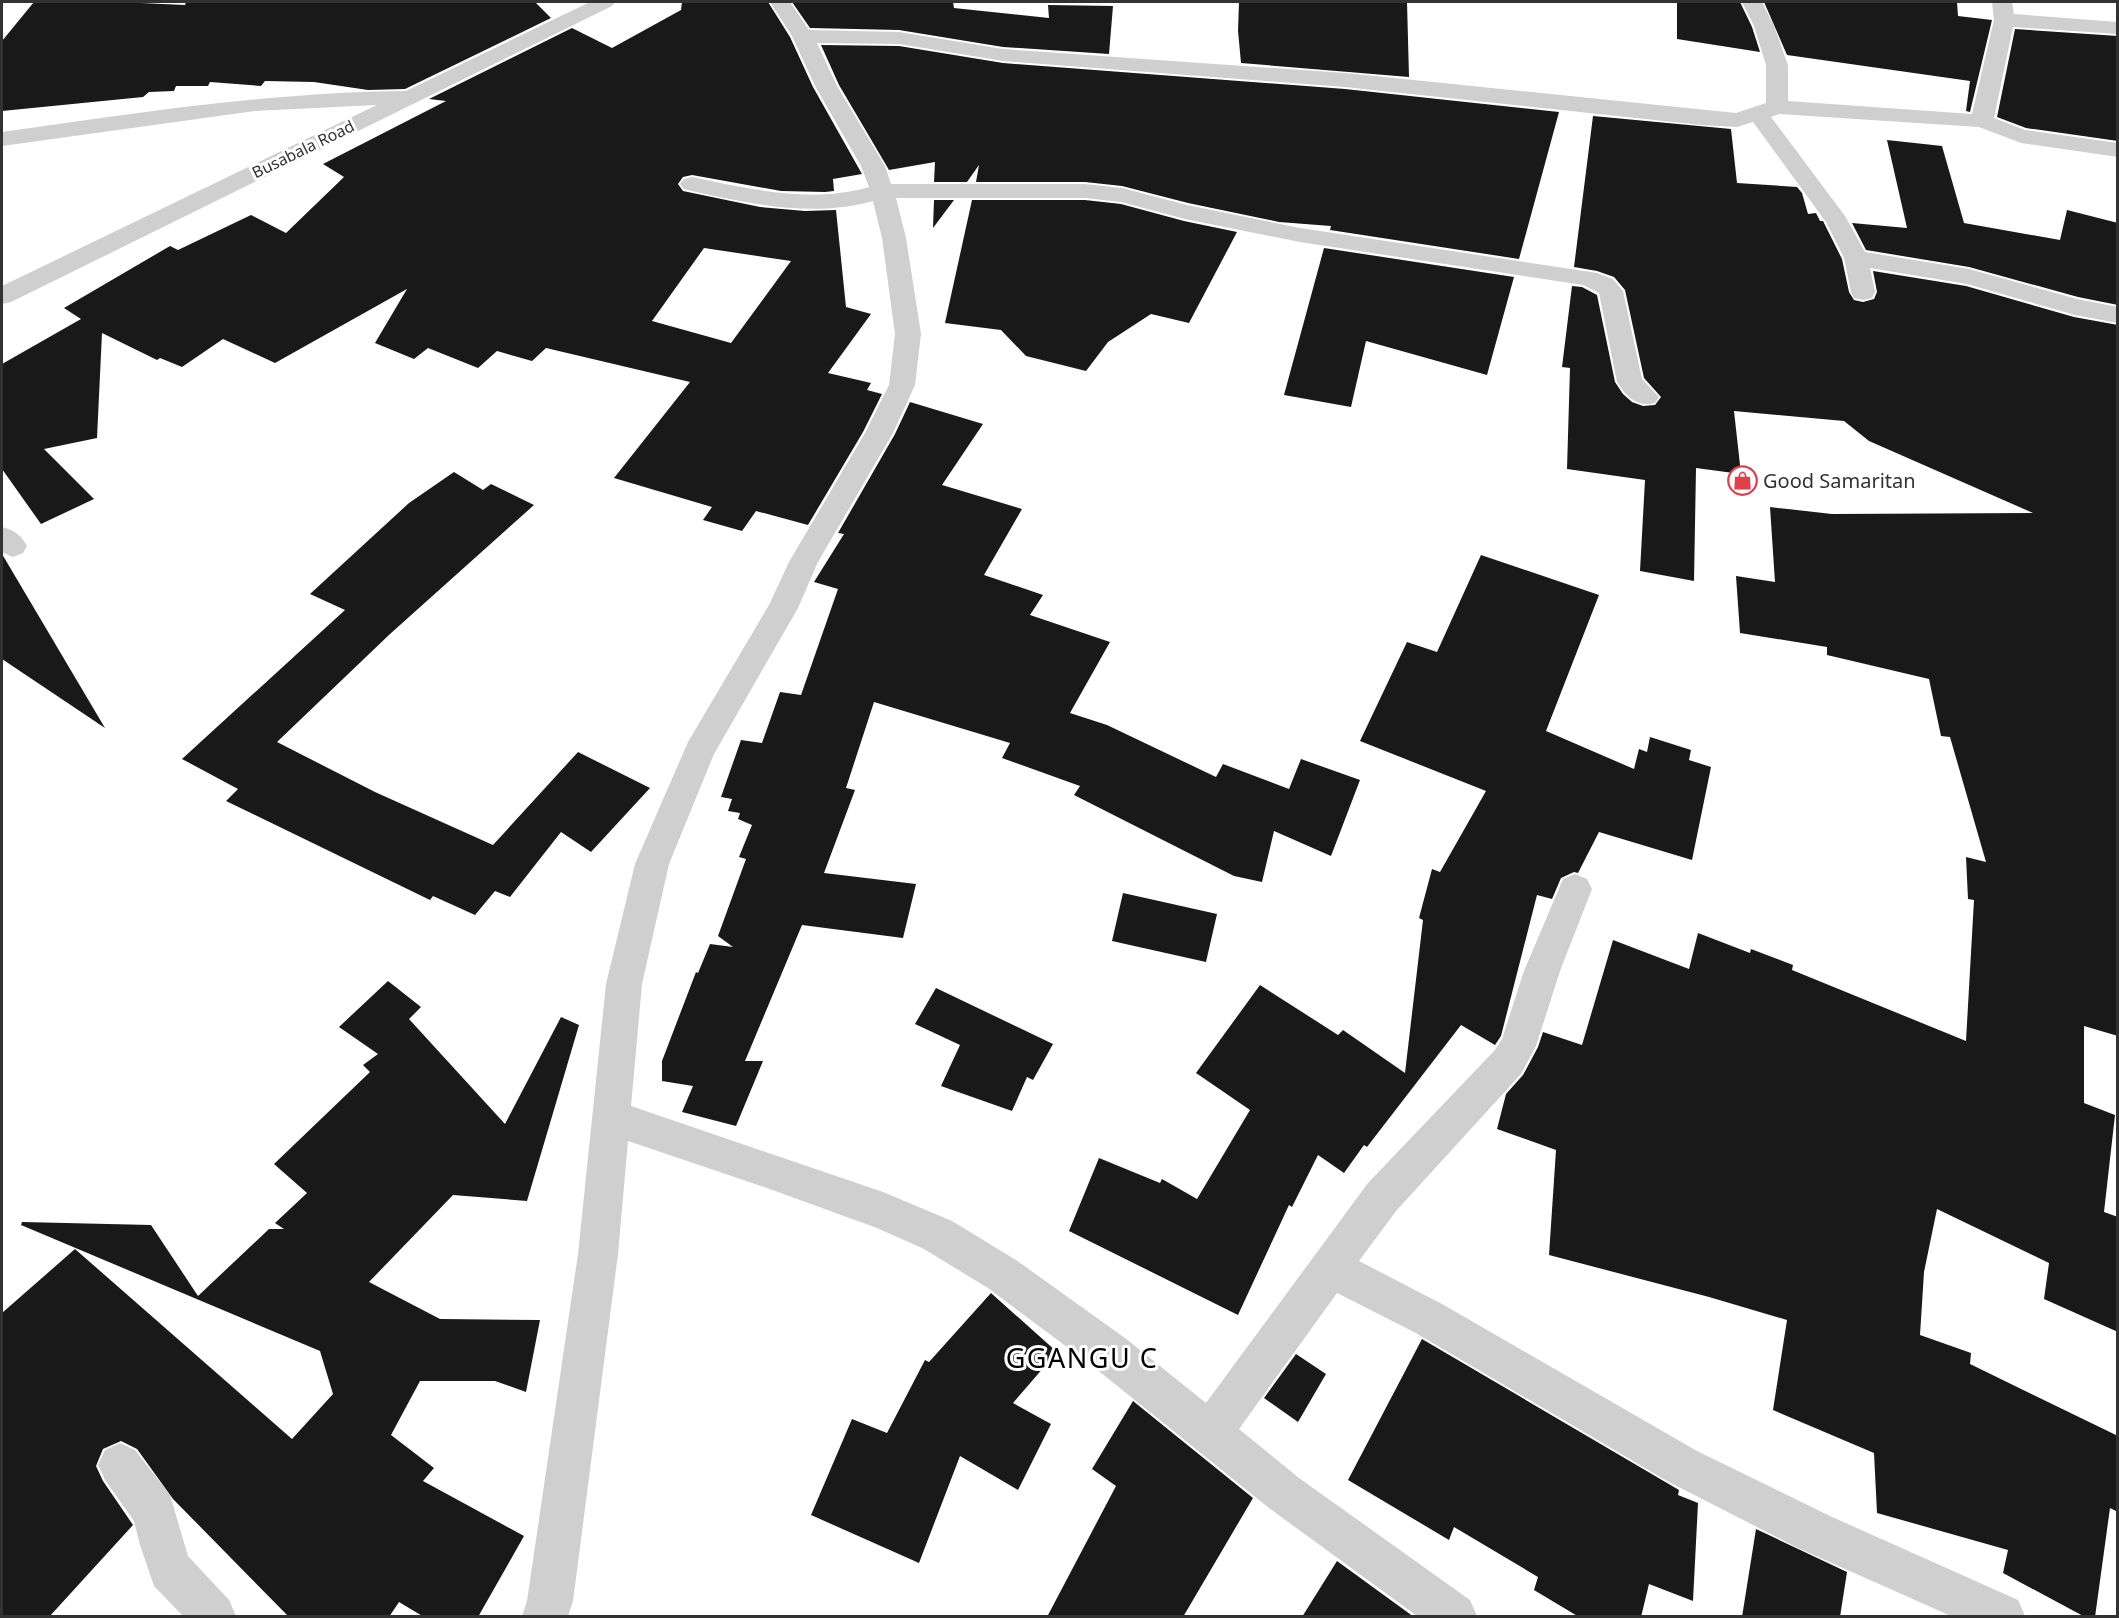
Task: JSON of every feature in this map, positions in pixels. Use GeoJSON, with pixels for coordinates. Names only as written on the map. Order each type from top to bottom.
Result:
{"type":"FeatureCollection","features":[{"type":"Feature","properties":{"kind":"street","name":"Busabala Road"},"geometry":{"type":"LineString","coordinates":[[2,296],[605,2]]}},
{"type":"Feature","properties":{"kind":"street"},"geometry":{"type":"LineString","coordinates":[[546,1617],[598,1254],[624,984],[652,864],[699,751],[783,608],[804,562],[879,433],[902,384],[908,334],[894,238],[882,191],[873,166],[826,86],[803,36],[780,2]]}},
{"type":"Feature","properties":{"kind":"street"},"geometry":{"type":"LineString","coordinates":[[1752,2],[1764,26],[1777,65],[1767,110],[1837,221],[1856,258],[1863,292]]}},
{"type":"Feature","properties":{"kind":"street"},"geometry":{"type":"LineString","coordinates":[[1982,121],[2003,11],[2118,28]]}},
{"type":"Feature","properties":{"kind":"street"},"geometry":{"type":"LineString","coordinates":[[803,36],[899,38],[1003,55],[1345,80],[1701,118],[1737,120],[1767,110],[1982,121],[2021,136],[2118,150]]}},
{"type":"Feature","properties":{"kind":"street"},"geometry":{"type":"LineString","coordinates":[[2,139],[259,103],[311,99],[408,98]]}},
{"type":"Feature","properties":{"kind":"street"},"geometry":{"type":"LineString","coordinates":[[692,184],[793,203],[831,203],[863,198],[882,191],[1085,191],[1122,195],[1185,212],[1300,235],[1588,278],[1604,284],[1611,291],[1630,382],[1646,397]]}},
{"type":"Feature","properties":{"kind":"street"},"geometry":{"type":"LineString","coordinates":[[1856,258],[1969,277],[2075,307],[2118,315]]}},
{"type":"Feature","properties":{"kind":"street"},"geometry":{"type":"LineString","coordinates":[[1210,1433],[1382,1197],[1508,1062],[1518,1046],[1542,971],[1575,889]]}},
{"type":"Feature","properties":{"kind":"street"},"geometry":{"type":"LineString","coordinates":[[611,1117],[883,1211],[938,1235],[1002,1274],[1056,1313],[1110,1353],[1284,1492],[1454,1617]]}},
{"type":"Feature","properties":{"kind":"street"},"geometry":{"type":"LineString","coordinates":[[1330,1268],[1428,1318],[1682,1467],[1815,1532],[2002,1617]]}},
{"type":"Feature","properties":{"kind":"street"},"geometry":{"type":"LineString","coordinates":[[120,1465],[154,1511],[170,1570],[213,1617]]}},
{"type":"Feature","properties":{"kind":"building"},"geometry":{"type":"Polygon","coordinates":[[[34,2],[185,5],[186,2],[535,2],[551,18],[405,89],[368,90],[314,82],[265,81],[261,86],[210,82],[208,86],[176,86],[174,91],[149,92],[143,97],[2,111],[2,41],[34,2]]]}},
{"type":"Feature","properties":{"kind":"building"},"geometry":{"type":"Polygon","coordinates":[[[682,2],[768,2],[790,37],[813,87],[862,174],[833,179],[834,191],[825,192],[781,191],[692,175],[683,177],[678,184],[683,191],[760,207],[805,211],[836,210],[846,307],[871,314],[828,373],[871,383],[867,390],[882,394],[863,432],[808,525],[756,511],[742,531],[703,520],[712,507],[614,478],[690,382],[546,348],[532,361],[497,351],[478,368],[428,348],[414,359],[375,343],[407,289],[275,363],[223,339],[182,367],[160,358],[157,360],[102,333],[97,438],[44,449],[94,499],[41,524],[2,469],[2,364],[81,319],[64,308],[170,246],[178,250],[251,215],[286,233],[344,177],[323,164],[446,101],[429,99],[572,28],[612,48],[681,10],[682,2]],[[704,248],[652,321],[731,343],[791,261],[704,248]]]}},
{"type":"Feature","properties":{"kind":"building"},"geometry":{"type":"Polygon","coordinates":[[[792,2],[953,2],[954,8],[1049,18],[1048,5],[1113,6],[1109,54],[1003,47],[899,30],[810,28],[792,2]]]}},
{"type":"Feature","properties":{"kind":"building"},"geometry":{"type":"Polygon","coordinates":[[[1239,2],[1407,2],[1409,77],[1241,63],[1238,31],[1239,2]]]}},
{"type":"Feature","properties":{"kind":"building"},"geometry":{"type":"Polygon","coordinates":[[[1677,2],[1740,2],[1752,27],[1760,52],[1677,39],[1677,2]]]}},
{"type":"Feature","properties":{"kind":"building"},"geometry":{"type":"Polygon","coordinates":[[[1764,2],[1957,2],[1958,16],[1992,20],[1970,112],[1966,111],[1970,81],[1787,55],[1764,2]]]}},
{"type":"Feature","properties":{"kind":"building"},"geometry":{"type":"Polygon","coordinates":[[[2015,29],[2118,36],[2118,141],[2026,128],[1997,117],[2015,29]]]}},
{"type":"Feature","properties":{"kind":"building"},"geometry":{"type":"Polygon","coordinates":[[[821,45],[899,46],[1003,63],[1345,89],[1559,112],[1519,259],[1330,230],[1331,226],[1279,222],[1188,203],[1122,186],[1085,182],[976,182],[979,165],[967,182],[934,182],[935,162],[889,170],[839,85],[821,45]]]}},
{"type":"Feature","properties":{"kind":"building"},"geometry":{"type":"Polygon","coordinates":[[[1593,116],[1731,129],[1737,183],[1797,187],[1802,193],[1808,214],[1816,213],[1820,221],[1823,221],[1842,259],[1849,292],[1854,300],[1863,302],[1874,299],[1877,292],[1873,271],[1966,286],[2074,317],[2118,325],[2118,1036],[2084,1026],[2084,1103],[2115,1115],[2104,1212],[2118,1217],[2118,1332],[2044,1299],[2049,1263],[1937,1209],[1924,1272],[1920,1335],[1971,1353],[1970,1364],[2118,1436],[2118,1512],[2110,1508],[2095,1617],[2085,1617],[2003,1573],[2008,1550],[1877,1513],[1874,1453],[1773,1410],[1787,1320],[1549,1255],[1556,1150],[1497,1129],[1506,1094],[1523,1075],[1543,1032],[1582,1045],[1613,940],[1689,969],[1698,933],[1750,953],[1751,949],[1793,965],[1792,970],[1966,1041],[1974,900],[1968,899],[1966,857],[1986,862],[1950,737],[1941,736],[1929,679],[1827,655],[1827,647],[1740,633],[1736,576],[1775,582],[1770,507],[1832,514],[2033,513],[1869,441],[1844,421],[1734,411],[1741,474],[1696,468],[1694,581],[1640,571],[1645,480],[1567,469],[1570,368],[1562,367],[1572,286],[1582,287],[1597,295],[1615,382],[1623,394],[1632,402],[1643,406],[1655,405],[1661,397],[1644,378],[1625,290],[1614,277],[1574,267],[1593,116]]]}},
{"type":"Feature","properties":{"kind":"building"},"geometry":{"type":"Polygon","coordinates":[[[1887,140],[1942,146],[1964,223],[2060,240],[2067,210],[2118,223],[2118,305],[2078,297],[1969,267],[1866,250],[1852,223],[1907,228],[1887,140]]]}},
{"type":"Feature","properties":{"kind":"building"},"geometry":{"type":"Polygon","coordinates":[[[934,200],[954,200],[933,228],[934,200]]]}},
{"type":"Feature","properties":{"kind":"building"},"geometry":{"type":"Polygon","coordinates":[[[972,200],[1085,200],[1121,204],[1237,232],[1189,323],[1151,314],[1108,342],[1086,371],[1026,356],[1001,330],[945,323],[972,200]]]}},
{"type":"Feature","properties":{"kind":"building"},"geometry":{"type":"Polygon","coordinates":[[[1324,248],[1514,277],[1487,375],[1366,341],[1351,407],[1284,395],[1324,248]]]}},
{"type":"Feature","properties":{"kind":"building"},"geometry":{"type":"Polygon","coordinates":[[[910,402],[983,424],[942,485],[1022,509],[984,575],[1043,595],[1030,615],[1110,642],[1070,713],[1107,725],[1216,777],[1223,764],[1289,789],[1301,759],[1360,780],[1331,856],[1274,831],[1262,882],[1234,876],[1074,795],[1080,786],[1002,758],[1010,743],[874,702],[846,788],[855,790],[824,873],[916,884],[903,938],[802,925],[745,1061],[763,1061],[736,1126],[682,1112],[693,1086],[662,1081],[662,1061],[696,972],[698,973],[710,944],[733,947],[718,936],[746,859],[739,857],[752,825],[738,819],[740,813],[728,811],[732,799],[721,797],[741,740],[762,743],[780,692],[801,695],[838,589],[814,582],[844,534],[838,533],[895,434],[910,402]]]}},
{"type":"Feature","properties":{"kind":"building"},"geometry":{"type":"Polygon","coordinates":[[[454,472],[483,490],[491,484],[534,505],[390,634],[277,742],[375,792],[493,845],[578,752],[650,788],[591,852],[561,832],[510,897],[495,891],[475,915],[433,896],[430,900],[226,801],[238,789],[182,759],[345,610],[310,594],[409,503],[454,472]]]}},
{"type":"Feature","properties":{"kind":"building"},"geometry":{"type":"Polygon","coordinates":[[[2,554],[105,728],[2,659],[2,554]]]}},
{"type":"Feature","properties":{"kind":"building"},"geometry":{"type":"Polygon","coordinates":[[[1481,555],[1599,595],[1546,731],[1634,769],[1639,749],[1647,752],[1650,737],[1691,750],[1689,760],[1711,767],[1692,860],[1599,832],[1578,873],[1574,872],[1561,878],[1552,899],[1537,895],[1501,1036],[1495,1045],[1461,1025],[1367,1147],[1364,1145],[1344,1173],[1318,1155],[1292,1207],[1289,1205],[1238,1315],[1069,1231],[1099,1158],[1160,1183],[1162,1179],[1197,1199],[1250,1110],[1196,1073],[1260,985],[1338,1035],[1343,1030],[1405,1073],[1423,920],[1419,918],[1432,869],[1440,872],[1486,791],[1360,741],[1407,642],[1437,652],[1481,555]]]}},
{"type":"Feature","properties":{"kind":"building"},"geometry":{"type":"Polygon","coordinates":[[[1123,893],[1217,914],[1206,962],[1112,941],[1123,893]]]}},
{"type":"Feature","properties":{"kind":"building"},"geometry":{"type":"Polygon","coordinates":[[[388,981],[421,1007],[409,1019],[505,1124],[561,1017],[579,1025],[527,1201],[453,1195],[369,1282],[440,1319],[540,1320],[526,1392],[495,1381],[420,1381],[391,1435],[434,1468],[423,1481],[524,1536],[478,1617],[424,1617],[399,1602],[389,1617],[289,1617],[173,1499],[137,1449],[121,1441],[103,1449],[96,1466],[103,1481],[133,1525],[49,1617],[2,1617],[2,1313],[75,1249],[292,1439],[333,1394],[320,1351],[21,1225],[22,1222],[151,1225],[198,1296],[269,1229],[284,1229],[275,1223],[307,1193],[274,1164],[370,1072],[363,1065],[378,1054],[339,1027],[388,981]]]}},
{"type":"Feature","properties":{"kind":"building"},"geometry":{"type":"Polygon","coordinates":[[[936,988],[1053,1044],[1033,1080],[1027,1077],[1012,1111],[941,1086],[960,1045],[915,1024],[936,988]]]}},
{"type":"Feature","properties":{"kind":"building"},"geometry":{"type":"Polygon","coordinates":[[[991,1293],[1057,1352],[1013,1403],[1051,1424],[1018,1490],[960,1456],[919,1563],[811,1515],[852,1419],[887,1433],[925,1360],[929,1362],[991,1293]]]}},
{"type":"Feature","properties":{"kind":"building"},"geometry":{"type":"Polygon","coordinates":[[[1422,1339],[1679,1490],[1678,1495],[1698,1503],[1693,1601],[1649,1584],[1641,1617],[1579,1617],[1534,1590],[1538,1577],[1454,1527],[1449,1540],[1348,1480],[1422,1339]]]}},
{"type":"Feature","properties":{"kind":"building"},"geometry":{"type":"Polygon","coordinates":[[[1296,1354],[1326,1374],[1298,1422],[1264,1398],[1296,1354]]]}},
{"type":"Feature","properties":{"kind":"building"},"geometry":{"type":"Polygon","coordinates":[[[1133,1401],[1253,1498],[1183,1617],[1047,1617],[1116,1486],[1092,1469],[1133,1401]]]}},
{"type":"Feature","properties":{"kind":"building"},"geometry":{"type":"Polygon","coordinates":[[[1756,1529],[1847,1572],[1840,1617],[1742,1617],[1756,1529]]]}},
{"type":"Feature","properties":{"kind":"building"},"geometry":{"type":"Polygon","coordinates":[[[1337,1561],[1414,1617],[1302,1617],[1337,1561]]]}},
{"type":"Feature","properties":{"kind":"place","name":"Good Samaritan"},"geometry":{"type":"Point","coordinates":[1742,480]}},
{"type":"Feature","properties":{"kind":"district","name":"GGANGU C"},"geometry":{"type":"Point","coordinates":[1082,1357]}}]}
